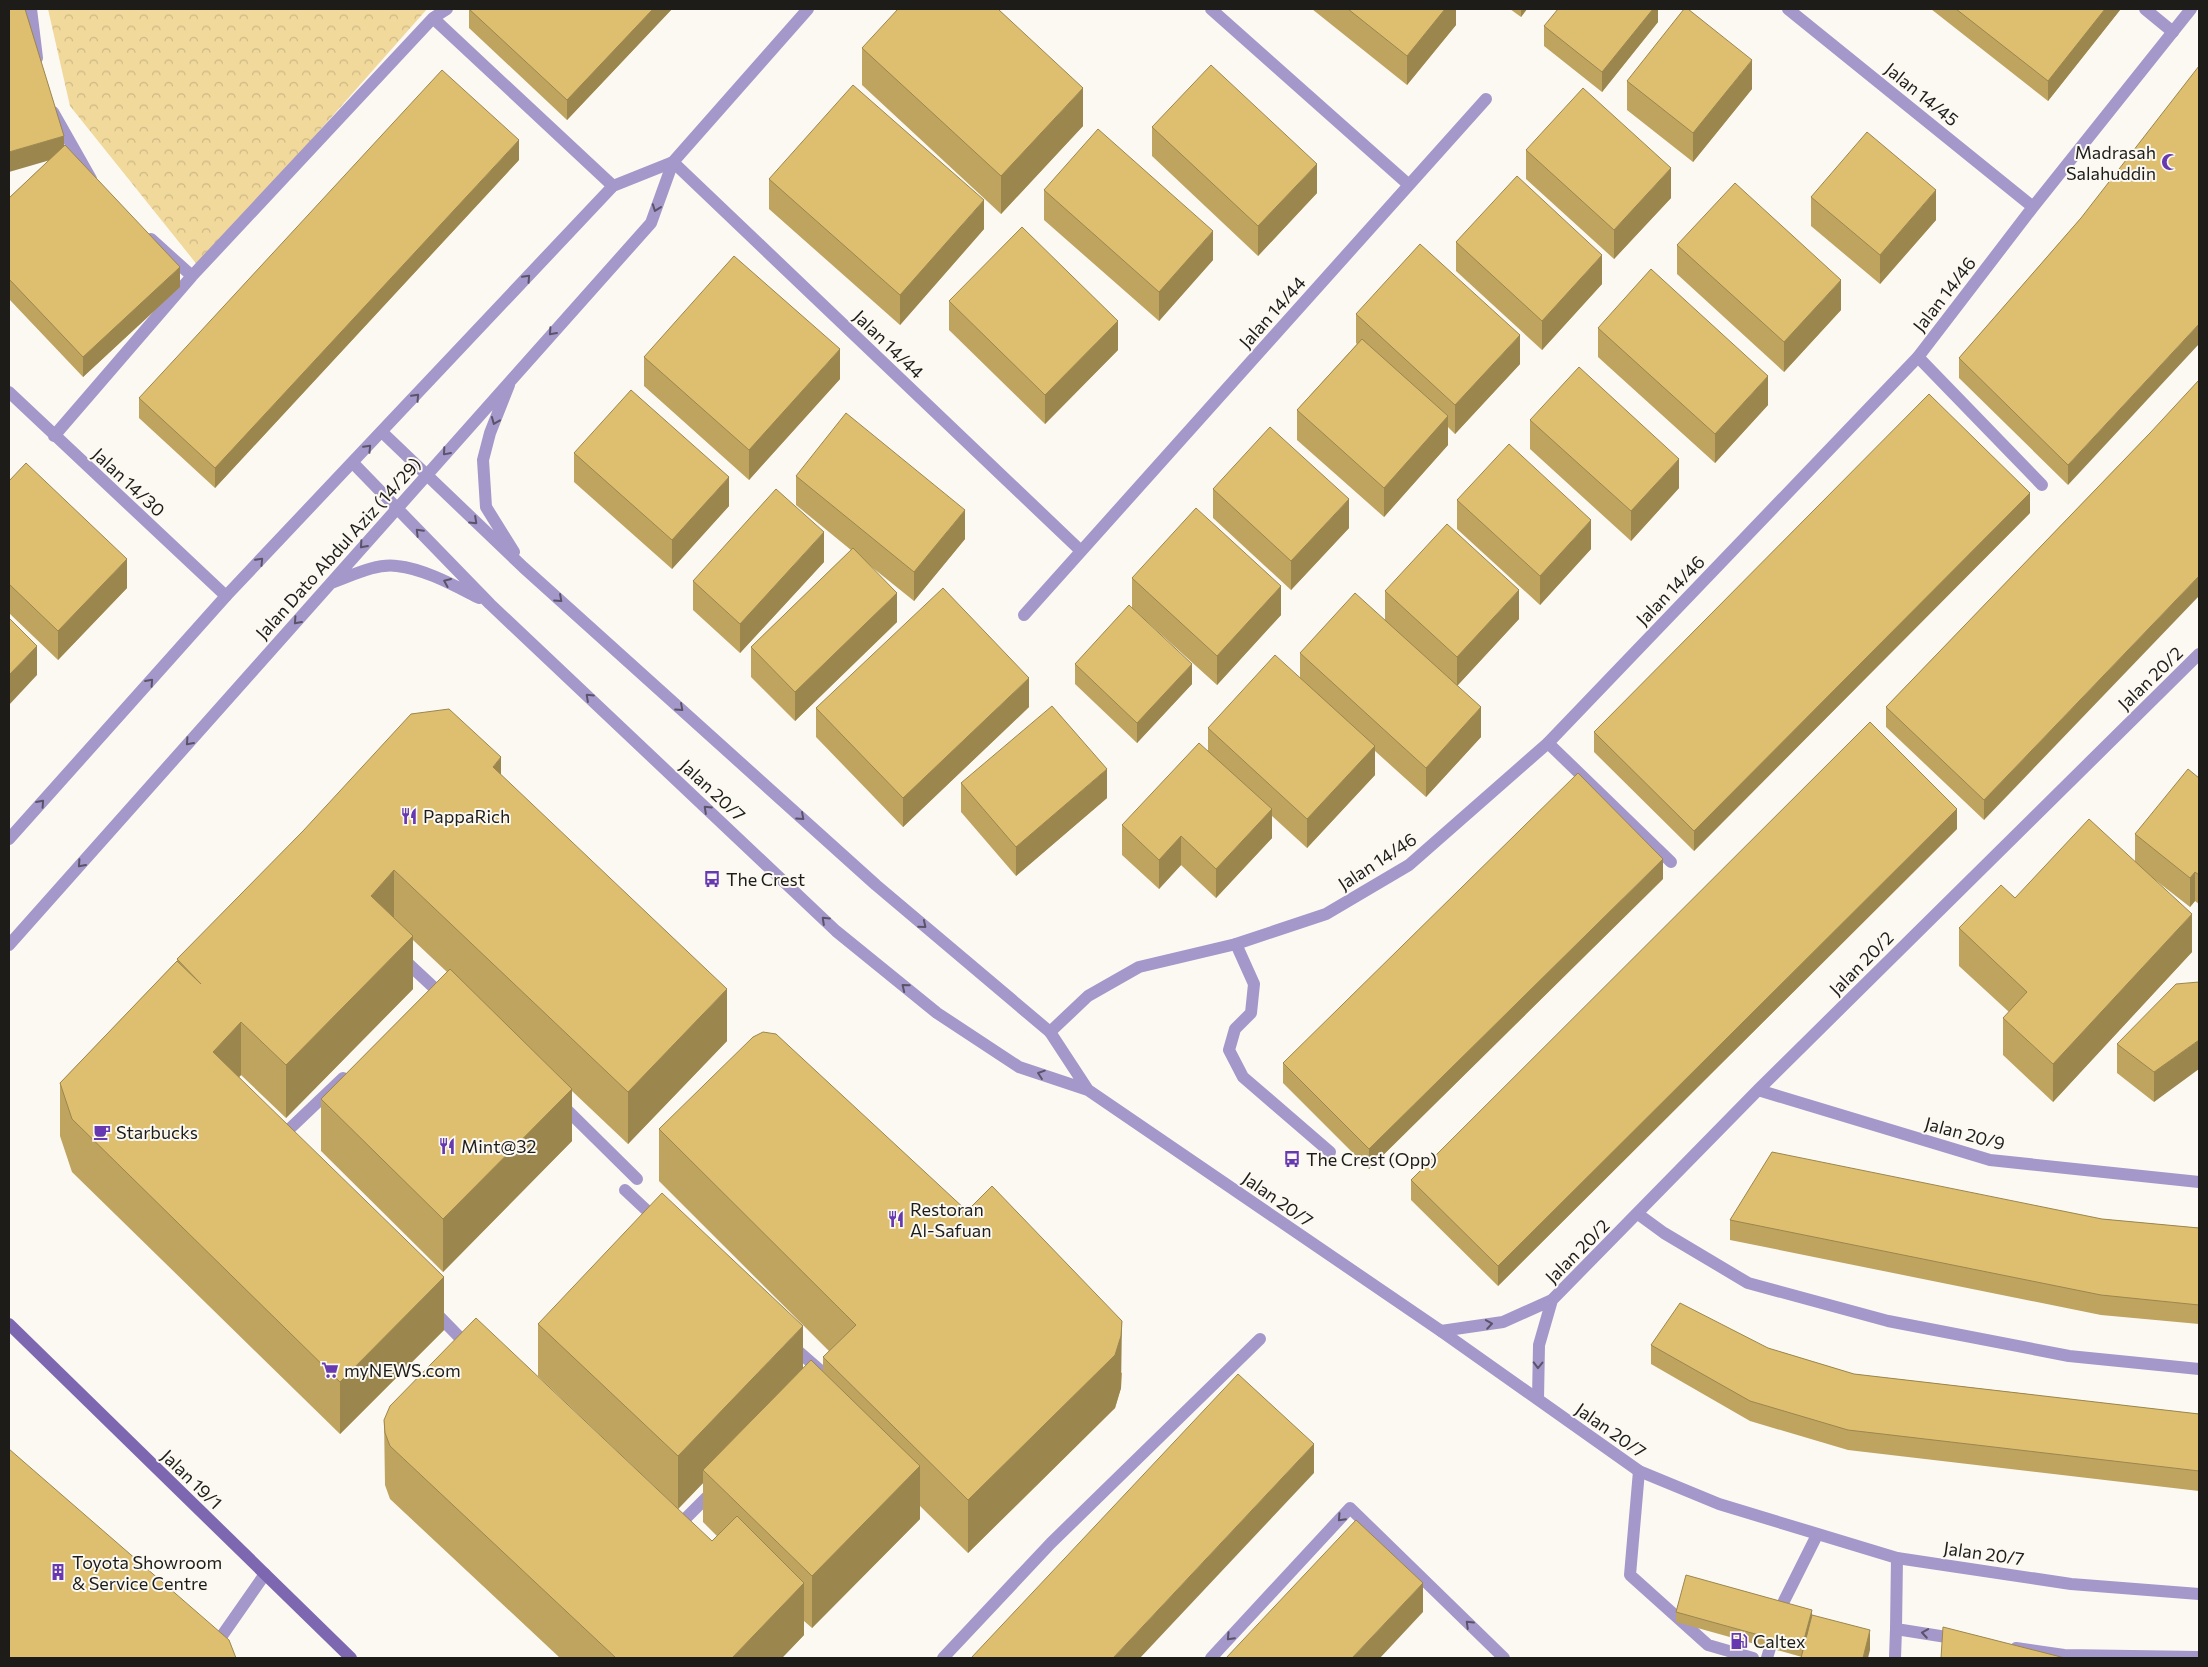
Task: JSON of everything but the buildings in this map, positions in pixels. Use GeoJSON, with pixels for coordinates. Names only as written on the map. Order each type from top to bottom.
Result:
{"type":"FeatureCollection","features":[{"type":"Feature","properties":{"kind":"main road","name":"Jalan 19/1"},"geometry":{"type":"LineString","coordinates":[[9,1324],[351,1658]]}},
{"type":"Feature","properties":{"kind":"street"},"geometry":{"type":"LineString","coordinates":[[31,9],[39,72]]}},
{"type":"Feature","properties":{"kind":"street"},"geometry":{"type":"LineString","coordinates":[[54,436],[192,276],[433,18],[447,9]]}},
{"type":"Feature","properties":{"kind":"street","name":"Jalan Dato Abdul Aziz (14/29)"},"geometry":{"type":"LineString","coordinates":[[9,944],[651,223],[673,162],[808,9]]}},
{"type":"Feature","properties":{"kind":"street"},"geometry":{"type":"LineString","coordinates":[[1212,9],[1408,185]]}},
{"type":"Feature","properties":{"kind":"street","name":"Jalan 14/45"},"geometry":{"type":"LineString","coordinates":[[1788,9],[2033,207]]}},
{"type":"Feature","properties":{"kind":"street"},"geometry":{"type":"LineString","coordinates":[[2145,9],[2173,32]]}},
{"type":"Feature","properties":{"kind":"street","name":"Jalan 14/46"},"geometry":{"type":"LineString","coordinates":[[1050,1032],[1088,996],[1139,967],[1236,944],[1326,914],[1409,865],[1548,743],[1918,357],[2033,207],[2191,9]]}},
{"type":"Feature","properties":{"kind":"street"},"geometry":{"type":"LineString","coordinates":[[433,18],[613,186]]}},
{"type":"Feature","properties":{"kind":"street"},"geometry":{"type":"LineString","coordinates":[[46,99],[96,188]]}},
{"type":"Feature","properties":{"kind":"street","name":"Jalan 14/44"},"geometry":{"type":"LineString","coordinates":[[1024,615],[1486,99]]}},
{"type":"Feature","properties":{"kind":"street","name":"Jalan Dato Abdul Aziz (14/29)"},"geometry":{"type":"LineString","coordinates":[[9,839],[226,596],[383,433],[613,186],[673,162]]}},
{"type":"Feature","properties":{"kind":"street","name":"Jalan 14/44"},"geometry":{"type":"LineString","coordinates":[[673,162],[1081,551]]}},
{"type":"Feature","properties":{"kind":"street"},"geometry":{"type":"LineString","coordinates":[[144,232],[192,276]]}},
{"type":"Feature","properties":{"kind":"street"},"geometry":{"type":"LineString","coordinates":[[1918,357],[2042,486]]}},
{"type":"Feature","properties":{"kind":"street"},"geometry":{"type":"LineString","coordinates":[[513,376],[490,433],[483,460],[486,507],[523,567]]}},
{"type":"Feature","properties":{"kind":"street","name":"Jalan 14/30"},"geometry":{"type":"LineString","coordinates":[[9,392],[226,596]]}},
{"type":"Feature","properties":{"kind":"street","name":"Jalan 20/7"},"geometry":{"type":"LineString","coordinates":[[383,433],[523,567],[876,885],[1050,1032],[1088,1090]]}},
{"type":"Feature","properties":{"kind":"street","name":"Jalan 20/7"},"geometry":{"type":"LineString","coordinates":[[352,464],[490,604],[855,947],[938,1013],[1019,1066],[1088,1090],[1441,1331],[1639,1471],[1719,1504],[1897,1558],[2071,1584],[2199,1594]]}},
{"type":"Feature","properties":{"kind":"street"},"geometry":{"type":"LineString","coordinates":[[329,584],[365,570],[397,566],[448,582],[490,604]]}},
{"type":"Feature","properties":{"kind":"street","name":"Jalan 20/2"},"geometry":{"type":"LineString","coordinates":[[1441,1331],[1503,1322],[1552,1300],[1758,1090],[2199,654]]}},
{"type":"Feature","properties":{"kind":"street"},"geometry":{"type":"LineString","coordinates":[[1548,743],[1671,862]]}},
{"type":"Feature","properties":{"kind":"street"},"geometry":{"type":"LineString","coordinates":[[1236,944],[1254,984],[1252,1013],[1235,1029],[1229,1050],[1243,1077],[1330,1152]]}},
{"type":"Feature","properties":{"kind":"street"},"geometry":{"type":"LineString","coordinates":[[393,949],[431,993],[457,1009]]}},
{"type":"Feature","properties":{"kind":"street"},"geometry":{"type":"LineString","coordinates":[[272,1146],[350,1071]]}},
{"type":"Feature","properties":{"kind":"street","name":"Jalan 20/9"},"geometry":{"type":"LineString","coordinates":[[1758,1090],[1990,1160],[2199,1182]]}},
{"type":"Feature","properties":{"kind":"street"},"geometry":{"type":"LineString","coordinates":[[553,1096],[637,1178]]}},
{"type":"Feature","properties":{"kind":"street"},"geometry":{"type":"LineString","coordinates":[[625,1190],[668,1229]]}},
{"type":"Feature","properties":{"kind":"street"},"geometry":{"type":"LineString","coordinates":[[1638,1214],[1664,1234],[1748,1283],[1888,1321],[2069,1356],[2199,1369]]}},
{"type":"Feature","properties":{"kind":"street","name":"Jalan 20/2"},"geometry":{"type":"LineString","coordinates":[[1538,1399],[1539,1344],[1552,1300]]}},
{"type":"Feature","properties":{"kind":"street"},"geometry":{"type":"LineString","coordinates":[[426,1302],[472,1350]]}},
{"type":"Feature","properties":{"kind":"street"},"geometry":{"type":"LineString","coordinates":[[778,1334],[828,1378],[822,1384]]}},
{"type":"Feature","properties":{"kind":"street"},"geometry":{"type":"LineString","coordinates":[[943,1658],[1051,1543],[1260,1339]]}},
{"type":"Feature","properties":{"kind":"street"},"geometry":{"type":"LineString","coordinates":[[1639,1471],[1630,1575],[1708,1645],[1753,1658]]}},
{"type":"Feature","properties":{"kind":"street"},"geometry":{"type":"LineString","coordinates":[[662,1514],[676,1528],[722,1482]]}},
{"type":"Feature","properties":{"kind":"street"},"geometry":{"type":"LineString","coordinates":[[1211,1658],[1350,1508],[1504,1658]]}},
{"type":"Feature","properties":{"kind":"street"},"geometry":{"type":"LineString","coordinates":[[1766,1658],[1784,1601],[1817,1535]]}},
{"type":"Feature","properties":{"kind":"street"},"geometry":{"type":"LineString","coordinates":[[1895,1658],[1897,1558]]}},
{"type":"Feature","properties":{"kind":"street"},"geometry":{"type":"LineString","coordinates":[[219,1640],[265,1574]]}},
{"type":"Feature","properties":{"kind":"street"},"geometry":{"type":"LineString","coordinates":[[1896,1629],[1975,1641]]}},
{"type":"Feature","properties":{"kind":"street"},"geometry":{"type":"LineString","coordinates":[[203,1639],[219,1640]]}},
{"type":"Feature","properties":{"kind":"street"},"geometry":{"type":"LineString","coordinates":[[219,1640],[227,1652]]}},
{"type":"Feature","properties":{"kind":"street"},"geometry":{"type":"LineString","coordinates":[[2004,1646],[2064,1655],[2199,1657]]}},
{"type":"Feature","properties":{"kind":"green space"},"geometry":{"type":"Polygon","coordinates":[[[48,9],[427,9],[199,267],[70,106],[48,9]]]}},
{"type":"Feature","properties":{"kind":"place","name":"Madrasah Salahuddin"},"geometry":{"type":"Point","coordinates":[2170,162]}},
{"type":"Feature","properties":{"kind":"place","name":"PappaRich"},"geometry":{"type":"Point","coordinates":[409,816]}},
{"type":"Feature","properties":{"kind":"place","name":"The Crest"},"geometry":{"type":"Point","coordinates":[712,879]}},
{"type":"Feature","properties":{"kind":"place","name":"Starbucks"},"geometry":{"type":"Point","coordinates":[102,1132]}},
{"type":"Feature","properties":{"kind":"place","name":"Mint@32"},"geometry":{"type":"Point","coordinates":[447,1146]}},
{"type":"Feature","properties":{"kind":"place","name":"The Crest (Opp)"},"geometry":{"type":"Point","coordinates":[1292,1159]}},
{"type":"Feature","properties":{"kind":"place","name":"Restoran Al-Safuan"},"geometry":{"type":"Point","coordinates":[896,1219]}},
{"type":"Feature","properties":{"kind":"place","name":"myNEWS.com"},"geometry":{"type":"Point","coordinates":[330,1370]}},
{"type":"Feature","properties":{"kind":"place","name":"Toyota Showroom & Service Centre"},"geometry":{"type":"Point","coordinates":[58,1572]}},
{"type":"Feature","properties":{"kind":"place","name":"Caltex"},"geometry":{"type":"Point","coordinates":[1739,1641]}}]}
